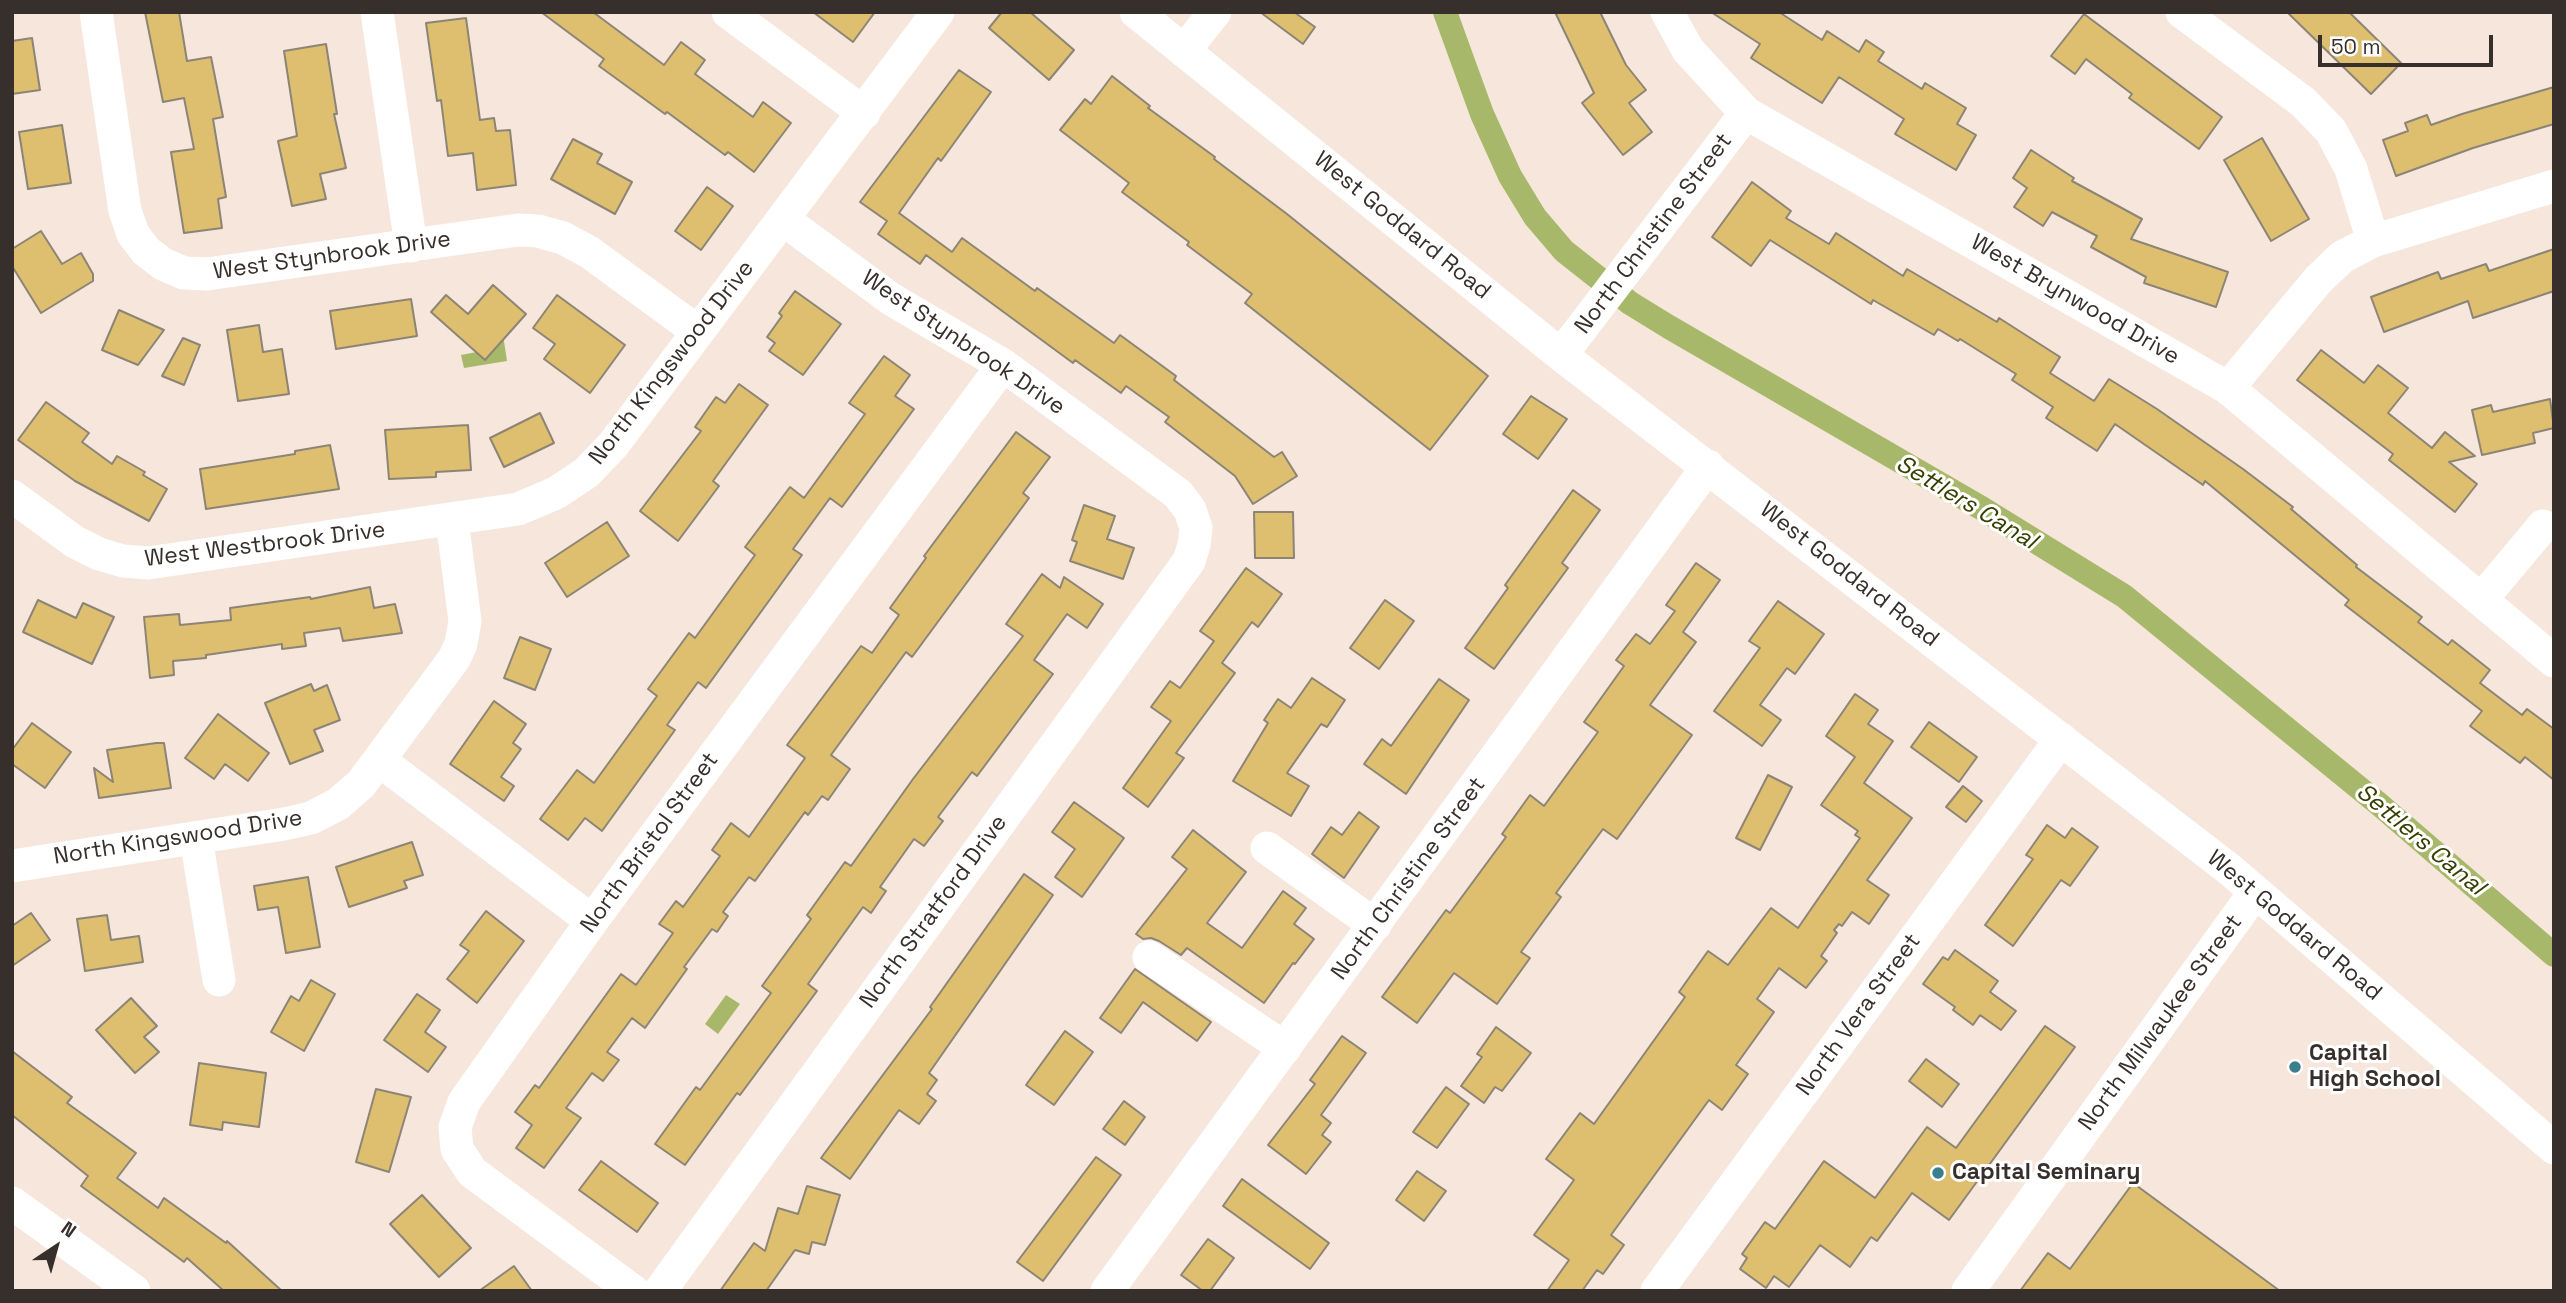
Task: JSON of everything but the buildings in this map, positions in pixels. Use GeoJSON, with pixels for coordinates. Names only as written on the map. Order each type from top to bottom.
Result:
{"type":"FeatureCollection","features":[{"type":"Feature","properties":{"kind":"street","name":"West Stynbrook Drive"},"geometry":{"type":"LineString","coordinates":[[96,12],[125,211],[139,243],[163,264],[184,273],[207,274],[518,230],[538,231],[563,238],[589,252],[697,331]]}},
{"type":"Feature","properties":{"kind":"street"},"geometry":{"type":"LineString","coordinates":[[377,12],[411,246]]}},
{"type":"Feature","properties":{"kind":"street"},"geometry":{"type":"LineString","coordinates":[[728,12],[864,113]]}},
{"type":"Feature","properties":{"kind":"street","name":"North Kingswood Drive"},"geometry":{"type":"LineString","coordinates":[[12,866],[311,818],[338,804],[361,784],[454,659],[465,633],[452,520],[518,509],[556,493],[586,473],[613,445],[938,12]]}},
{"type":"Feature","properties":{"kind":"street","name":"West Goddard Road"},"geometry":{"type":"LineString","coordinates":[[1136,12],[1561,355],[2061,739],[2255,892],[2554,1148]]}},
{"type":"Feature","properties":{"kind":"street"},"geometry":{"type":"LineString","coordinates":[[1184,51],[1215,12]]}},
{"type":"Feature","properties":{"kind":"street","name":"West Brynwood Drive"},"geometry":{"type":"LineString","coordinates":[[1667,12],[1688,50],[1746,113],[2228,388],[2554,661]]}},
{"type":"Feature","properties":{"kind":"street"},"geometry":{"type":"LineString","coordinates":[[2182,12],[2303,102],[2331,131],[2351,169],[2373,242]]}},
{"type":"Feature","properties":{"kind":"street","name":"North Christine Street"},"geometry":{"type":"LineString","coordinates":[[1561,355],[1746,113]]}},
{"type":"Feature","properties":{"kind":"street"},"geometry":{"type":"LineString","coordinates":[[2228,388],[2318,280],[2342,257],[2373,242],[2554,186]]}},
{"type":"Feature","properties":{"kind":"street","name":"West Stynbrook Drive"},"geometry":{"type":"LineString","coordinates":[[784,220],[891,299],[1003,365],[1178,494],[1190,510],[1196,528]]}},
{"type":"Feature","properties":{"kind":"street","name":"North Bristol Street"},"geometry":{"type":"LineString","coordinates":[[633,1291],[472,1172],[457,1149],[455,1127],[464,1102],[593,921],[1003,365]]}},
{"type":"Feature","properties":{"kind":"street","name":"North Christine Street"},"geometry":{"type":"LineString","coordinates":[[1107,1291],[1708,467]]}},
{"type":"Feature","properties":{"kind":"street","name":"West Westbrook Drive"},"geometry":{"type":"LineString","coordinates":[[12,496],[75,542],[99,554],[122,561],[148,564],[452,520]]}},
{"type":"Feature","properties":{"kind":"street"},"geometry":{"type":"LineString","coordinates":[[2481,600],[2543,526]]}},
{"type":"Feature","properties":{"kind":"street","name":"North Stratford Drive"},"geometry":{"type":"LineString","coordinates":[[660,1291],[1189,561],[1196,528]]}},
{"type":"Feature","properties":{"kind":"street","name":"North Vera Street"},"geometry":{"type":"LineString","coordinates":[[1657,1291],[2061,739]]}},
{"type":"Feature","properties":{"kind":"street"},"geometry":{"type":"LineString","coordinates":[[379,760],[593,921]]}},
{"type":"Feature","properties":{"kind":"street"},"geometry":{"type":"LineString","coordinates":[[196,838],[219,980]]}},
{"type":"Feature","properties":{"kind":"street"},"geometry":{"type":"LineString","coordinates":[[1267,848],[1375,925]]}},
{"type":"Feature","properties":{"kind":"street","name":"North Milwaukee Street"},"geometry":{"type":"LineString","coordinates":[[1968,1291],[2255,892]]}},
{"type":"Feature","properties":{"kind":"street"},"geometry":{"type":"LineString","coordinates":[[1149,957],[1285,1048]]}},
{"type":"Feature","properties":{"kind":"street"},"geometry":{"type":"LineString","coordinates":[[12,1203],[134,1291]]}},
{"type":"Feature","properties":{"kind":"shaded area"},"geometry":{"type":"Polygon","coordinates":[[[503,335],[507,361],[464,368],[461,355],[482,351],[503,335]]]}},
{"type":"Feature","properties":{"kind":"shaded area"},"geometry":{"type":"Polygon","coordinates":[[[726,995],[740,1004],[718,1034],[705,1024],[726,995]]]}},
{"type":"Feature","properties":{"kind":"waterway","name":"Settlers Canal"},"geometry":{"type":"LineString","coordinates":[[1445,12],[1482,114],[1510,176],[1535,217],[1564,251],[1630,303],[1983,509],[2124,596],[2380,805],[2554,955]]}},
{"type":"Feature","properties":{"kind":"place","name":"Capital High School"},"geometry":{"type":"Point","coordinates":[2295,1067]}},
{"type":"Feature","properties":{"kind":"place","name":"Capital Seminary"},"geometry":{"type":"Point","coordinates":[1938,1173]}}]}
